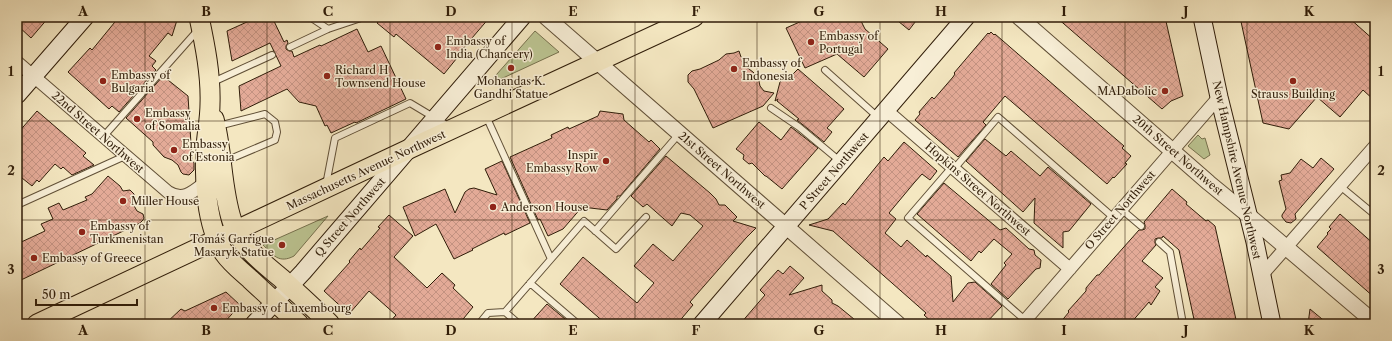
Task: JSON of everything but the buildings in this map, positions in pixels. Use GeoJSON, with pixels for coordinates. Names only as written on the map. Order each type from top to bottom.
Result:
{"type":"FeatureCollection","features":[{"type":"Feature","properties":{"kind":"main road"},"geometry":{"type":"LineString","coordinates":[[17,95],[85,17]]}},
{"type":"Feature","properties":{"kind":"main road","name":"Q Street Northwest"},"geometry":{"type":"LineString","coordinates":[[254,324],[304,272],[522,17]]}},
{"type":"Feature","properties":{"kind":"main road","name":"Massachusetts Avenue Northwest"},"geometry":{"type":"LineString","coordinates":[[37,324],[694,17]]}},
{"type":"Feature","properties":{"kind":"main road","name":"P Street Northwest"},"geometry":{"type":"LineString","coordinates":[[702,324],[966,17]]}},
{"type":"Feature","properties":{"kind":"main road","name":"New Hampshire Avenue Northwest"},"geometry":{"type":"LineString","coordinates":[[1202,17],[1272,324]]}},
{"type":"Feature","properties":{"kind":"main road"},"geometry":{"type":"LineString","coordinates":[[200,22],[210,83],[210,104],[206,148],[208,203],[213,231],[225,255],[231,262],[299,324]]}},
{"type":"Feature","properties":{"kind":"main road"},"geometry":{"type":"LineString","coordinates":[[210,104],[220,147],[222,176],[227,202],[236,231],[251,252],[330,324]]}},
{"type":"Feature","properties":{"kind":"street","name":"21st Street Northwest"},"geometry":{"type":"LineString","coordinates":[[546,17],[898,324]]}},
{"type":"Feature","properties":{"kind":"street","name":"20th Street Northwest"},"geometry":{"type":"LineString","coordinates":[[1019,17],[1209,183],[1375,323]]}},
{"type":"Feature","properties":{"kind":"street","name":"22nd Street Northwest"},"geometry":{"type":"LineString","coordinates":[[17,62],[164,189],[171,194],[182,196],[190,201],[208,203]]}},
{"type":"Feature","properties":{"kind":"street","name":"O Street Northwest"},"geometry":{"type":"LineString","coordinates":[[1024,322],[1219,96]]}},
{"type":"Feature","properties":{"kind":"street","name":"Hopkins Street Northwest"},"geometry":{"type":"LineString","coordinates":[[883,114],[953,168],[1070,269]]}},
{"type":"Feature","properties":{"kind":"street"},"geometry":{"type":"LineString","coordinates":[[1261,276],[1375,146]]}},
{"type":"Feature","properties":{"kind":"street"},"geometry":{"type":"LineString","coordinates":[[182,196],[190,195],[207,181]]}},
{"type":"Feature","properties":{"kind":"lane"},"geometry":{"type":"LineString","coordinates":[[310,17],[328,29]]}},
{"type":"Feature","properties":{"kind":"lane"},"geometry":{"type":"LineString","coordinates":[[290,47],[328,29],[364,17]]}},
{"type":"Feature","properties":{"kind":"lane"},"geometry":{"type":"LineString","coordinates":[[103,137],[200,22]]}},
{"type":"Feature","properties":{"kind":"lane"},"geometry":{"type":"LineString","coordinates":[[210,83],[272,55]]}},
{"type":"Feature","properties":{"kind":"lane"},"geometry":{"type":"LineString","coordinates":[[825,70],[883,114]]}},
{"type":"Feature","properties":{"kind":"lane"},"geometry":{"type":"LineString","coordinates":[[326,190],[335,138],[410,103],[453,129]]}},
{"type":"Feature","properties":{"kind":"lane"},"geometry":{"type":"LineString","coordinates":[[771,108],[799,127],[842,162]]}},
{"type":"Feature","properties":{"kind":"lane"},"geometry":{"type":"LineString","coordinates":[[216,127],[265,114],[275,122],[277,132],[275,140],[222,162]]}},
{"type":"Feature","properties":{"kind":"lane"},"geometry":{"type":"LineString","coordinates":[[486,114],[551,259]]}},
{"type":"Feature","properties":{"kind":"lane"},"geometry":{"type":"LineString","coordinates":[[1024,322],[908,218],[998,117],[1118,213],[1141,226]]}},
{"type":"Feature","properties":{"kind":"lane"},"geometry":{"type":"LineString","coordinates":[[595,230],[680,134]]}},
{"type":"Feature","properties":{"kind":"lane"},"geometry":{"type":"LineString","coordinates":[[17,205],[125,156]]}},
{"type":"Feature","properties":{"kind":"lane"},"geometry":{"type":"LineString","coordinates":[[1340,186],[1375,215]]}},
{"type":"Feature","properties":{"kind":"lane"},"geometry":{"type":"LineString","coordinates":[[505,312],[584,221],[616,249],[646,217]]}},
{"type":"Feature","properties":{"kind":"lane"},"geometry":{"type":"LineString","coordinates":[[1158,242],[1170,252],[1183,324]]}},
{"type":"Feature","properties":{"kind":"lane"},"geometry":{"type":"LineString","coordinates":[[530,283],[578,324]]}},
{"type":"Feature","properties":{"kind":"lane"},"geometry":{"type":"LineString","coordinates":[[478,324],[488,313],[505,312],[519,324]]}},
{"type":"Feature","properties":{"kind":"green space"},"geometry":{"type":"Polygon","coordinates":[[[535,31],[559,52],[490,84],[489,83],[535,31]]]}},
{"type":"Feature","properties":{"kind":"green space"},"geometry":{"type":"Polygon","coordinates":[[[1198,135],[1202,139],[1205,138],[1210,155],[1204,159],[1188,146],[1198,135]]]}},
{"type":"Feature","properties":{"kind":"green space"},"geometry":{"type":"Polygon","coordinates":[[[328,216],[294,256],[280,259],[273,255],[263,245],[328,216]]]}},
{"type":"Feature","properties":{"kind":"place","name":"Embassy of Portugal"},"geometry":{"type":"Point","coordinates":[811,42]}},
{"type":"Feature","properties":{"kind":"place","name":"Embassy of India (Chancery)"},"geometry":{"type":"Point","coordinates":[438,47]}},
{"type":"Feature","properties":{"kind":"place","name":"Mohandas K. Gandhi Statue"},"geometry":{"type":"Point","coordinates":[511,68]}},
{"type":"Feature","properties":{"kind":"place","name":"Embassy of Indonesia"},"geometry":{"type":"Point","coordinates":[734,69]}},
{"type":"Feature","properties":{"kind":"place","name":"Richard H Townsend House"},"geometry":{"type":"Point","coordinates":[327,76]}},
{"type":"Feature","properties":{"kind":"place","name":"Embassy of Bulgaria"},"geometry":{"type":"Point","coordinates":[103,81]}},
{"type":"Feature","properties":{"kind":"place","name":"Strauss Building"},"geometry":{"type":"Point","coordinates":[1293,81]}},
{"type":"Feature","properties":{"kind":"place","name":"MADabolic"},"geometry":{"type":"Point","coordinates":[1165,91]}},
{"type":"Feature","properties":{"kind":"place","name":"Embassy of Somalia"},"geometry":{"type":"Point","coordinates":[137,119]}},
{"type":"Feature","properties":{"kind":"place","name":"Embassy of Estonia"},"geometry":{"type":"Point","coordinates":[174,150]}},
{"type":"Feature","properties":{"kind":"place","name":"Inspīr Embassy Row"},"geometry":{"type":"Point","coordinates":[606,161]}},
{"type":"Feature","properties":{"kind":"place","name":"Miller House"},"geometry":{"type":"Point","coordinates":[123,201]}},
{"type":"Feature","properties":{"kind":"place","name":"Anderson House"},"geometry":{"type":"Point","coordinates":[493,207]}},
{"type":"Feature","properties":{"kind":"place","name":"Embassy of Turkmenistan"},"geometry":{"type":"Point","coordinates":[82,232]}},
{"type":"Feature","properties":{"kind":"place","name":"Tomáš Garrigue Masaryk Statue"},"geometry":{"type":"Point","coordinates":[282,245]}},
{"type":"Feature","properties":{"kind":"place","name":"Embassy of Greece"},"geometry":{"type":"Point","coordinates":[34,258]}},
{"type":"Feature","properties":{"kind":"place","name":"Embassy of Luxembourg"},"geometry":{"type":"Point","coordinates":[214,308]}}]}
